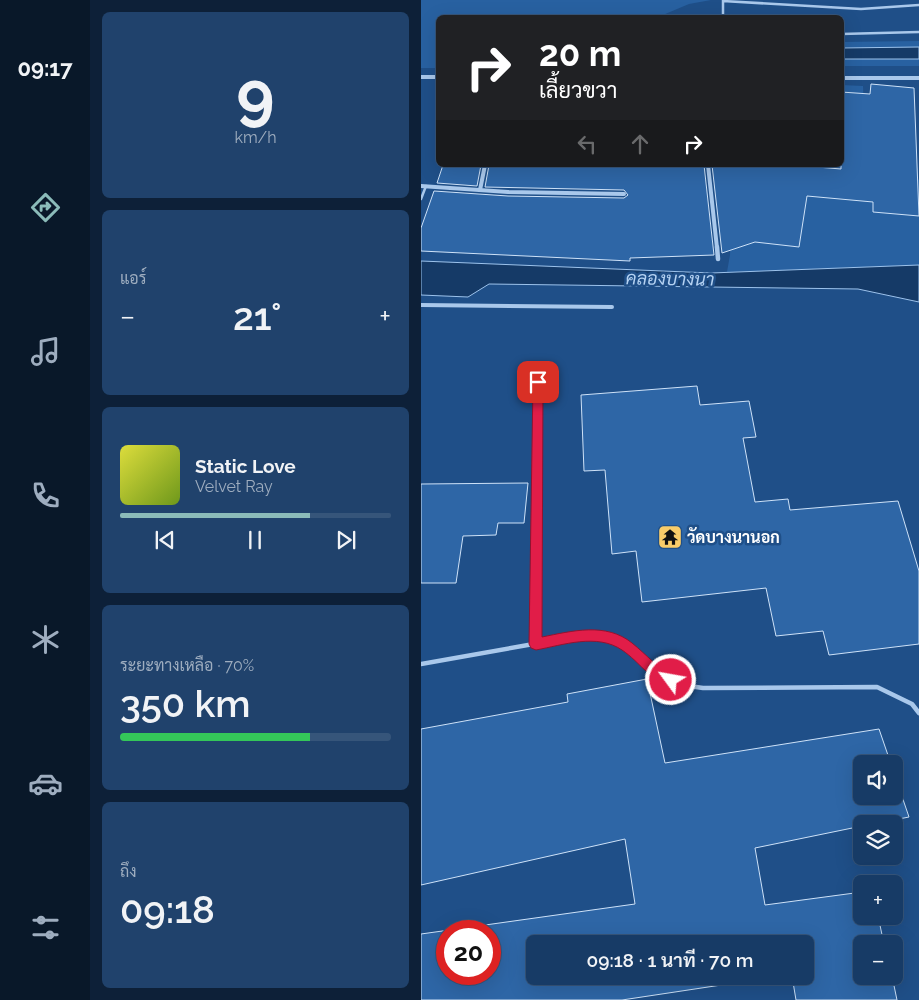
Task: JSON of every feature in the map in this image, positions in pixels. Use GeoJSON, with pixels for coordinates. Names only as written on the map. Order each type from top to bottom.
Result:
{"type":"FeatureCollection","features":[{"type":"Feature","properties":{"kind":"street"},"geometry":{"type":"LineString","coordinates":[[421,77],[436,77]]}},
{"type":"Feature","properties":{"kind":"street"},"geometry":{"type":"LineString","coordinates":[[844,78],[919,78]]}},
{"type":"Feature","properties":{"kind":"street"},"geometry":{"type":"LineString","coordinates":[[480,190],[485,167]]}},
{"type":"Feature","properties":{"kind":"street"},"geometry":{"type":"LineString","coordinates":[[707,167],[718,259]]}},
{"type":"Feature","properties":{"kind":"street"},"geometry":{"type":"LineString","coordinates":[[423,186],[480,190],[624,194]]}},
{"type":"Feature","properties":{"kind":"lane"},"geometry":{"type":"LineString","coordinates":[[723,15],[723,1],[861,9],[919,5]]}},
{"type":"Feature","properties":{"kind":"lane"},"geometry":{"type":"LineString","coordinates":[[844,34],[919,32]]}},
{"type":"Feature","properties":{"kind":"lane"},"geometry":{"type":"LineString","coordinates":[[421,199],[423,186]]}},
{"type":"Feature","properties":{"kind":"lane"},"geometry":{"type":"LineString","coordinates":[[421,305],[612,307]]}},
{"type":"Feature","properties":{"kind":"lane"},"geometry":{"type":"LineString","coordinates":[[536,644],[538,382]]}},
{"type":"Feature","properties":{"kind":"lane"},"geometry":{"type":"LineString","coordinates":[[421,664],[579,636],[606,636],[626,646],[659,675],[683,685],[703,688],[877,687],[912,704],[919,713]]}},
{"type":"Feature","properties":{"kind":"shaded area"},"geometry":{"type":"Polygon","coordinates":[[[421,0],[711,0],[689,4],[663,15],[436,15],[436,68],[421,68],[421,0]]]}},
{"type":"Feature","properties":{"kind":"shaded area"},"geometry":{"type":"Polygon","coordinates":[[[919,41],[919,66],[844,66],[844,42],[919,41]]]}},
{"type":"Feature","properties":{"kind":"shaded area"},"geometry":{"type":"Polygon","coordinates":[[[844,85],[863,86],[864,115],[871,148],[919,180],[919,265],[727,272],[730,255],[732,167],[844,167],[844,85]]]}},
{"type":"Feature","properties":{"kind":"water"},"geometry":{"type":"Polygon","coordinates":[[[919,47],[919,59],[844,59],[844,48],[919,47]]]}},
{"type":"Feature","properties":{"kind":"water","name":"คลองบางนา"},"geometry":{"type":"Polygon","coordinates":[[[421,261],[711,273],[919,265],[919,302],[858,289],[489,284],[468,297],[421,295],[421,261]]]}},
{"type":"Feature","properties":{"kind":"building"},"geometry":{"type":"Polygon","coordinates":[[[871,84],[914,88],[919,216],[873,212],[873,202],[807,196],[799,247],[755,242],[722,253],[712,167],[817,167],[841,169],[841,167],[844,167],[844,92],[870,94],[871,84]]]}},
{"type":"Feature","properties":{"kind":"building"},"geometry":{"type":"Polygon","coordinates":[[[442,167],[481,167],[477,186],[437,183],[442,167]]]}},
{"type":"Feature","properties":{"kind":"building"},"geometry":{"type":"Polygon","coordinates":[[[489,167],[704,167],[714,255],[630,258],[630,261],[421,251],[421,228],[434,191],[508,196],[624,198],[628,195],[624,190],[485,187],[489,167]]]}},
{"type":"Feature","properties":{"kind":"building"},"geometry":{"type":"Polygon","coordinates":[[[697,386],[700,405],[749,401],[756,437],[743,438],[755,502],[788,499],[790,510],[898,501],[919,571],[919,644],[829,655],[823,631],[776,636],[766,588],[642,602],[636,551],[612,554],[605,470],[584,471],[581,395],[697,386]]]}},
{"type":"Feature","properties":{"kind":"building"},"geometry":{"type":"Polygon","coordinates":[[[528,483],[524,523],[498,523],[496,535],[463,536],[456,583],[421,583],[421,484],[528,483]]]}},
{"type":"Feature","properties":{"kind":"building"},"geometry":{"type":"Polygon","coordinates":[[[647,679],[665,763],[879,729],[888,755],[853,755],[853,805],[903,805],[903,799],[909,817],[903,818],[903,815],[853,815],[853,828],[755,848],[765,905],[853,893],[853,925],[880,925],[882,935],[853,935],[853,985],[894,985],[897,1000],[796,1000],[794,985],[814,985],[814,935],[526,935],[526,985],[721,985],[622,1000],[421,1000],[421,934],[436,932],[436,985],[501,985],[501,923],[635,904],[625,839],[421,885],[421,729],[568,702],[567,694],[647,679]]]}},
{"type":"Feature","properties":{"kind":"place","name":"วัดบางนานอก"},"geometry":{"type":"Point","coordinates":[670,537]}},
{"type":"Feature","properties":{"kind":"route"},"geometry":{"type":"LineString","coordinates":[[538,382],[536,644],[579,636],[606,636],[626,646],[659,675],[671,680]]}}]}
